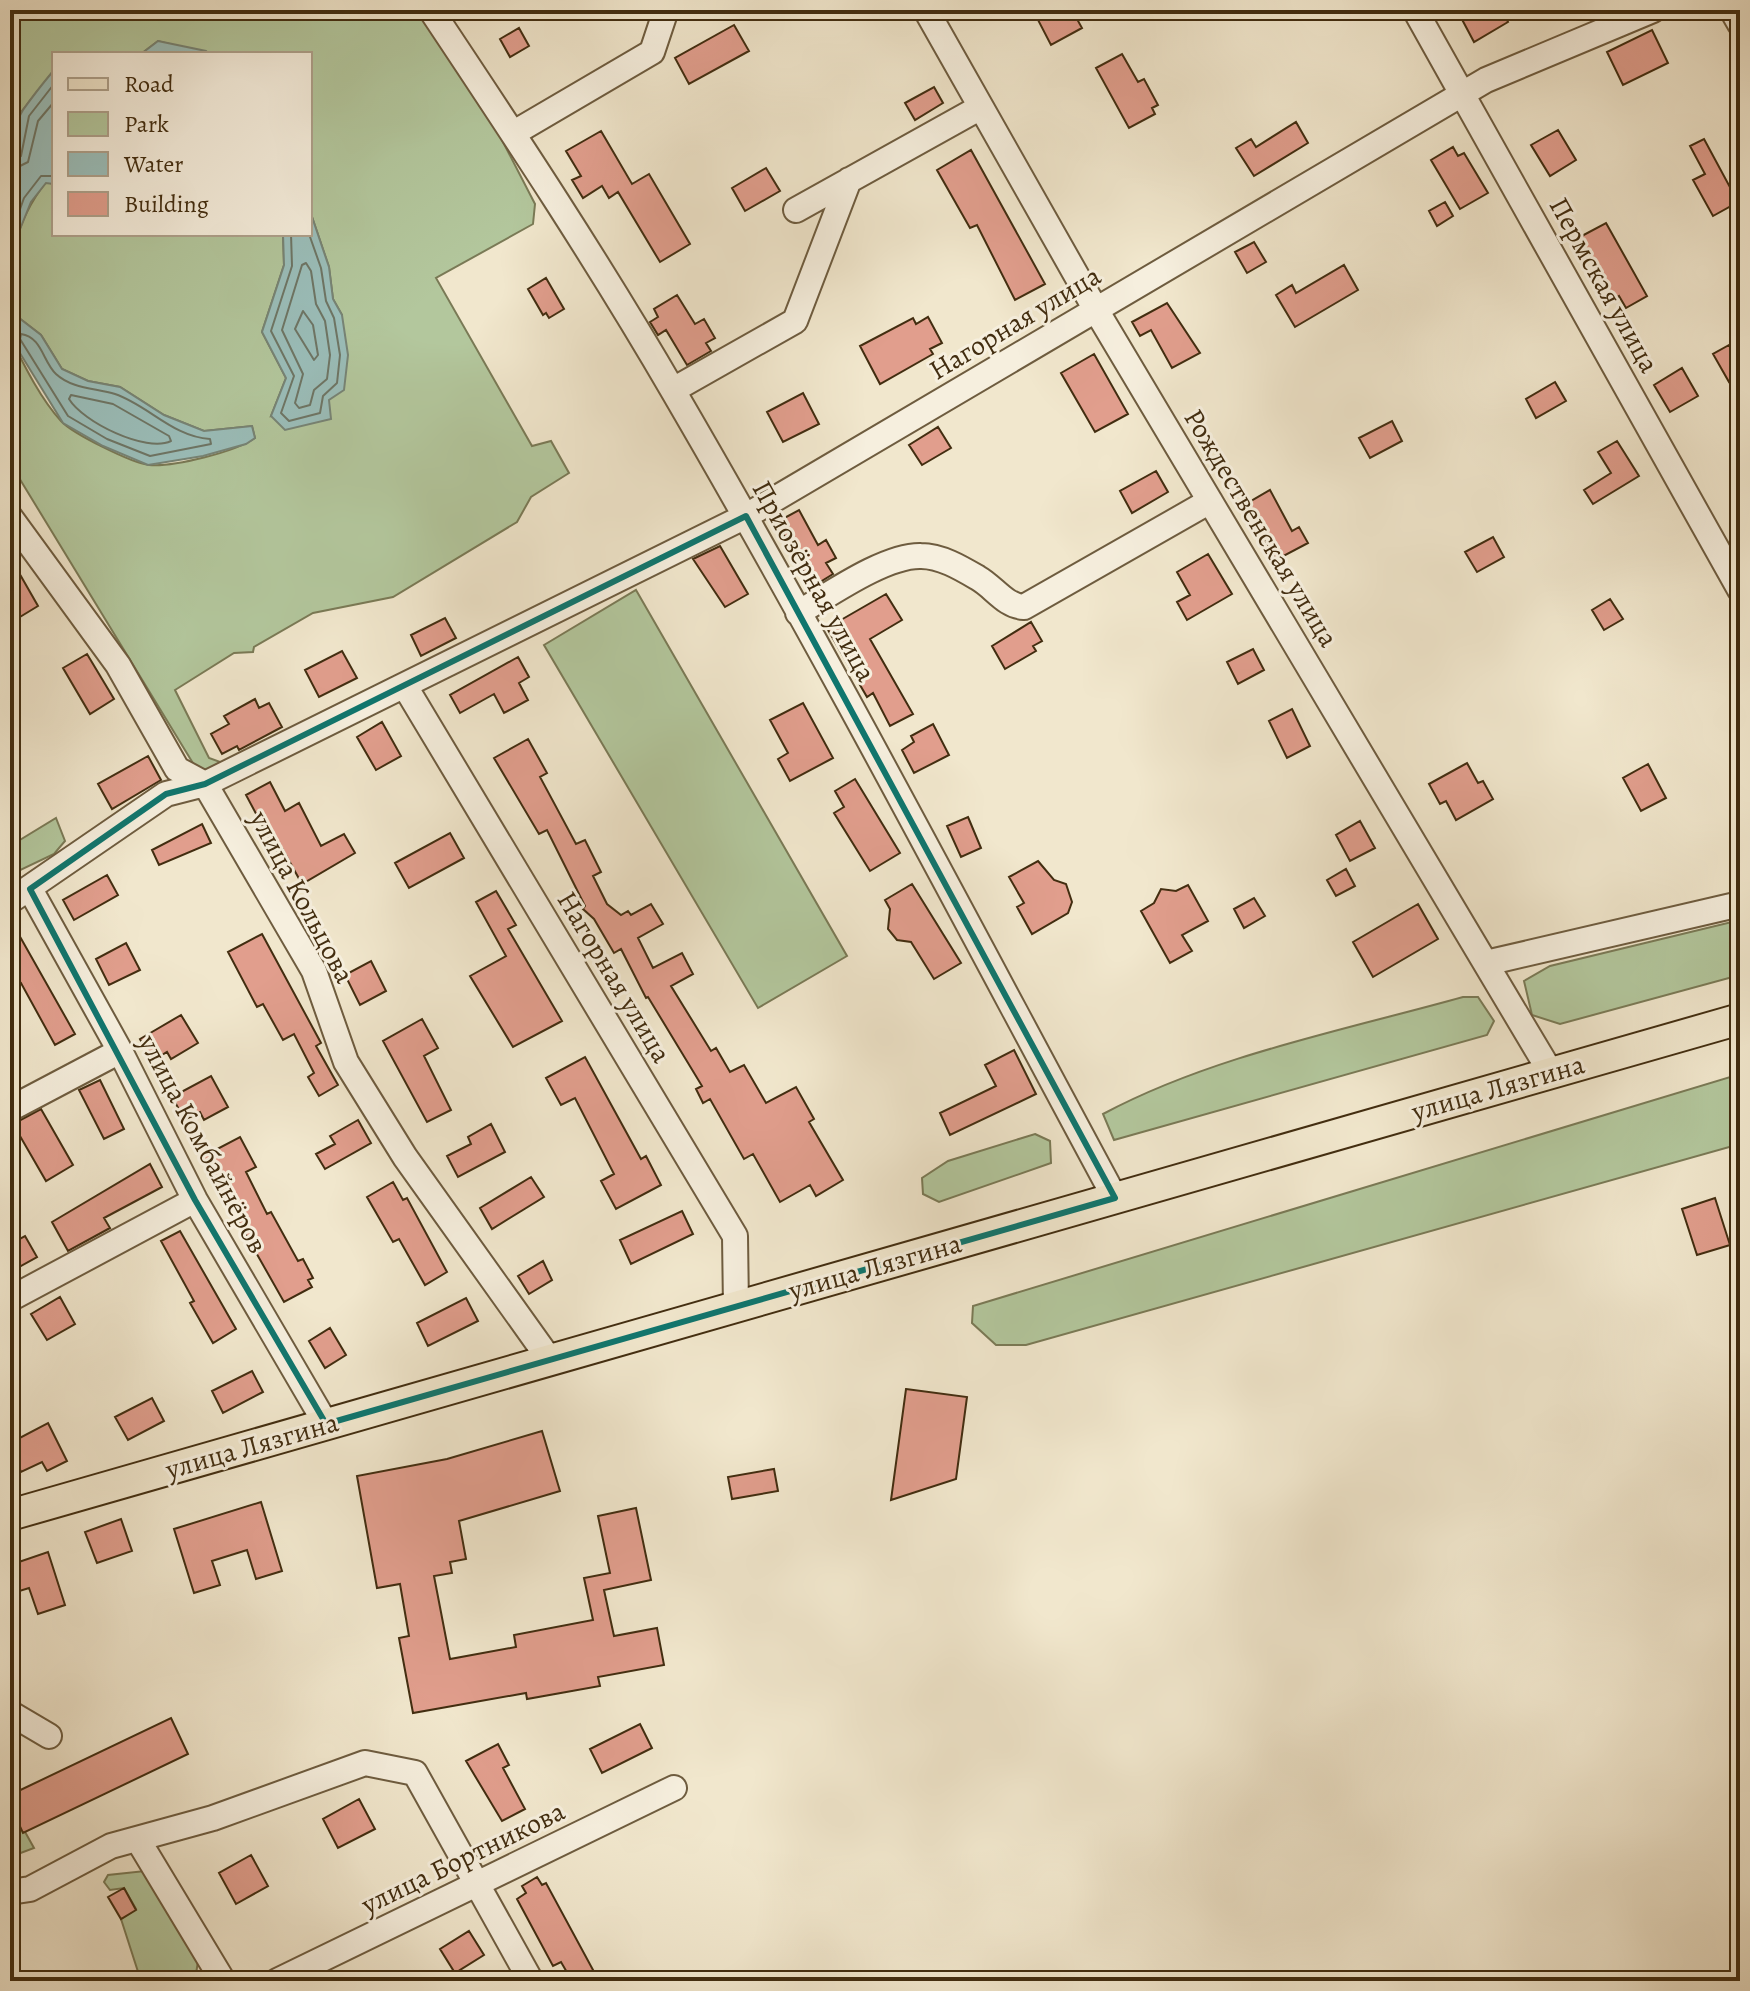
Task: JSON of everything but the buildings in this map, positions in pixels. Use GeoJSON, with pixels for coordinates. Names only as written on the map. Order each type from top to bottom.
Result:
{"type":"FeatureCollection","features":[{"type":"Feature","properties":{"kind":"main road","name":"улица Лязгина"},"geometry":{"type":"LineString","coordinates":[[10,1515],[1740,1019]]}},
{"type":"Feature","properties":{"kind":"street","name":"Приозёрная улица"},"geometry":{"type":"LineString","coordinates":[[431,10],[514,133],[673,390],[746,516],[1115,1198]]}},
{"type":"Feature","properties":{"kind":"street"},"geometry":{"type":"LineString","coordinates":[[514,133],[652,52],[666,10]]}},
{"type":"Feature","properties":{"kind":"street","name":"Рождественская улица"},"geometry":{"type":"LineString","coordinates":[[926,10],[1096,310],[1551,1073]]}},
{"type":"Feature","properties":{"kind":"street","name":"Пермская улица"},"geometry":{"type":"LineString","coordinates":[[1415,10],[1740,590]]}},
{"type":"Feature","properties":{"kind":"street","name":"Нагорная улица"},"geometry":{"type":"LineString","coordinates":[[20,895],[166,794],[205,784],[406,688],[746,516],[1486,80],[1653,10]]}},
{"type":"Feature","properties":{"kind":"street"},"geometry":{"type":"LineString","coordinates":[[1732,10],[1740,24]]}},
{"type":"Feature","properties":{"kind":"street"},"geometry":{"type":"LineString","coordinates":[[796,210],[981,107]]}},
{"type":"Feature","properties":{"kind":"street"},"geometry":{"type":"LineString","coordinates":[[673,390],[795,321],[849,180]]}},
{"type":"Feature","properties":{"kind":"street"},"geometry":{"type":"LineString","coordinates":[[798,613],[860,578],[899,560],[919,556],[941,559],[981,580],[1014,607],[1024,607],[1210,501]]}},
{"type":"Feature","properties":{"kind":"street","name":"улица Кольцова"},"geometry":{"type":"LineString","coordinates":[[10,517],[118,665],[177,769],[205,784],[314,971],[346,1062],[405,1157],[550,1360]]}},
{"type":"Feature","properties":{"kind":"street","name":"Нагорная улица"},"geometry":{"type":"LineString","coordinates":[[406,688],[735,1236],[736,1307]]}},
{"type":"Feature","properties":{"kind":"street","name":"улица Комбайнёров"},"geometry":{"type":"LineString","coordinates":[[20,895],[120,1051],[195,1200],[326,1424]]}},
{"type":"Feature","properties":{"kind":"street"},"geometry":{"type":"LineString","coordinates":[[1486,963],[1740,904]]}},
{"type":"Feature","properties":{"kind":"street"},"geometry":{"type":"LineString","coordinates":[[10,1109],[120,1051]]}},
{"type":"Feature","properties":{"kind":"street"},"geometry":{"type":"LineString","coordinates":[[10,1299],[195,1200]]}},
{"type":"Feature","properties":{"kind":"street"},"geometry":{"type":"LineString","coordinates":[[10,1713],[49,1736]]}},
{"type":"Feature","properties":{"kind":"street"},"geometry":{"type":"LineString","coordinates":[[10,1892],[30,1889],[111,1846],[213,1818],[365,1763],[415,1773],[531,1981]]}},
{"type":"Feature","properties":{"kind":"street","name":"улица Бортникова"},"geometry":{"type":"LineString","coordinates":[[277,1981],[674,1788]]}},
{"type":"Feature","properties":{"kind":"street"},"geometry":{"type":"LineString","coordinates":[[138,1840],[223,1981]]}},
{"type":"Feature","properties":{"kind":"highlighted area"},"geometry":{"type":"Polygon","coordinates":[[[746,516],[1115,1198],[326,1424],[195,1200],[30,889],[166,794],[205,784],[746,516]]]}},
{"type":"Feature","properties":{"kind":"green space"},"geometry":{"type":"Polygon","coordinates":[[[10,10],[419,10],[468,74],[535,204],[533,224],[436,278],[532,446],[551,441],[569,473],[531,497],[517,522],[393,597],[313,613],[254,647],[253,652],[234,653],[175,690],[209,758],[223,763],[202,778],[10,463],[10,337],[39,392],[61,421],[90,440],[130,459],[160,465],[204,458],[255,438],[252,426],[204,431],[164,415],[120,387],[88,381],[62,369],[41,335],[10,311],[13,259],[26,213],[46,182],[52,184],[52,236],[283,236],[284,265],[262,332],[286,378],[271,416],[329,400],[342,315],[333,299],[329,267],[312,217],[312,52],[201,52],[158,41],[144,52],[52,52],[52,73],[22,111],[10,178],[10,10]]]}},
{"type":"Feature","properties":{"kind":"green space"},"geometry":{"type":"Polygon","coordinates":[[[636,590],[847,956],[758,1008],[544,645],[636,590]]]}},
{"type":"Feature","properties":{"kind":"green space"},"geometry":{"type":"Polygon","coordinates":[[[56,818],[65,841],[54,854],[10,875],[10,846],[56,818]]]}},
{"type":"Feature","properties":{"kind":"green space"},"geometry":{"type":"Polygon","coordinates":[[[1740,920],[1740,975],[1560,1024],[1532,1015],[1524,981],[1550,966],[1740,920]]]}},
{"type":"Feature","properties":{"kind":"green space"},"geometry":{"type":"Polygon","coordinates":[[[1463,997],[1478,997],[1494,1021],[1487,1035],[1114,1140],[1103,1114],[1188,1076],[1233,1060],[1463,997]]]}},
{"type":"Feature","properties":{"kind":"green space"},"geometry":{"type":"Polygon","coordinates":[[[1740,1074],[1740,1144],[1026,1345],[996,1345],[972,1323],[973,1306],[1740,1074]]]}},
{"type":"Feature","properties":{"kind":"green space"},"geometry":{"type":"Polygon","coordinates":[[[1035,1134],[1050,1141],[1051,1163],[939,1202],[923,1194],[922,1178],[948,1161],[1035,1134]]]}},
{"type":"Feature","properties":{"kind":"green space"},"geometry":{"type":"Polygon","coordinates":[[[10,1805],[34,1848],[10,1857],[10,1805]]]}},
{"type":"Feature","properties":{"kind":"green space"},"geometry":{"type":"Polygon","coordinates":[[[145,1871],[198,1961],[195,1981],[141,1981],[121,1919],[136,1909],[124,1888],[110,1890],[104,1882],[108,1875],[145,1871]]]}},
{"type":"Feature","properties":{"kind":"water"},"geometry":{"type":"Polygon","coordinates":[[[158,41],[207,52],[144,52],[158,41]]]}},
{"type":"Feature","properties":{"kind":"water"},"geometry":{"type":"Polygon","coordinates":[[[52,73],[52,184],[46,183],[31,202],[10,254],[11,158],[23,110],[52,73]]]}},
{"type":"Feature","properties":{"kind":"water"},"geometry":{"type":"Polygon","coordinates":[[[312,217],[329,267],[333,299],[342,315],[348,355],[344,390],[329,400],[331,419],[285,430],[271,416],[286,378],[262,332],[284,265],[283,236],[312,236],[312,217]]]}},
{"type":"Feature","properties":{"kind":"water"},"geometry":{"type":"Polygon","coordinates":[[[10,311],[41,335],[62,369],[88,381],[120,387],[164,415],[204,431],[252,426],[255,438],[246,444],[203,456],[148,465],[103,446],[63,423],[10,337],[10,311]]]}}]}
